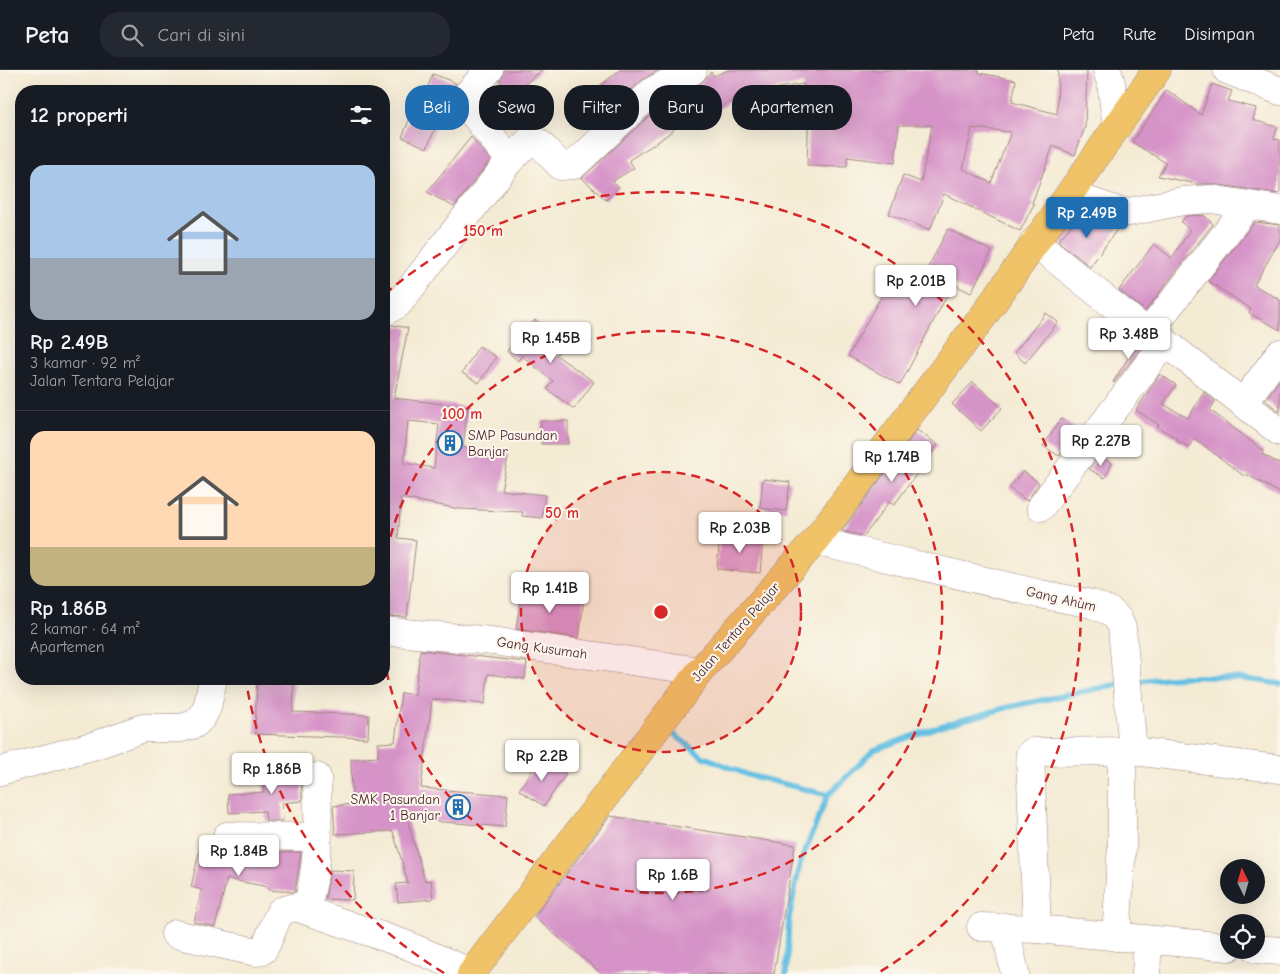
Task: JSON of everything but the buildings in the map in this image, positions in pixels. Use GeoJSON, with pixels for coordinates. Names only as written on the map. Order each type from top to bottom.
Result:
{"type":"FeatureCollection","features":[{"type":"Feature","properties":{"kind":"main road","name":"Jalan Tentara Pelajar"},"geometry":{"type":"LineString","coordinates":[[471,973],[700,671],[815,541],[982,318],[1157,70]]}},
{"type":"Feature","properties":{"kind":"street"},"geometry":{"type":"LineString","coordinates":[[489,70],[465,97],[464,102],[510,160]]}},
{"type":"Feature","properties":{"kind":"street"},"geometry":{"type":"LineString","coordinates":[[390,309],[398,304],[510,160],[530,140],[535,140],[561,166],[574,165],[653,91],[693,70]]}},
{"type":"Feature","properties":{"kind":"street"},"geometry":{"type":"LineString","coordinates":[[1106,70],[1111,82],[1117,127]]}},
{"type":"Feature","properties":{"kind":"street"},"geometry":{"type":"LineString","coordinates":[[1227,70],[1280,91]]}},
{"type":"Feature","properties":{"kind":"street"},"geometry":{"type":"LineString","coordinates":[[1070,194],[1124,213],[1183,201],[1211,199],[1280,210]]}},
{"type":"Feature","properties":{"kind":"street"},"geometry":{"type":"LineString","coordinates":[[1041,507],[1248,205]]}},
{"type":"Feature","properties":{"kind":"street"},"geometry":{"type":"LineString","coordinates":[[1034,242],[1280,432]]}},
{"type":"Feature","properties":{"kind":"street"},"geometry":{"type":"LineString","coordinates":[[1243,404],[1280,352]]}},
{"type":"Feature","properties":{"kind":"street","name":"Gang Ahum"},"geometry":{"type":"LineString","coordinates":[[815,541],[1040,594],[1092,604],[1111,612],[1118,619],[1122,628],[1128,681],[1128,751],[1116,937]]}},
{"type":"Feature","properties":{"kind":"street","name":"Gang Kusumah"},"geometry":{"type":"LineString","coordinates":[[390,632],[492,640],[700,671]]}},
{"type":"Feature","properties":{"kind":"street"},"geometry":{"type":"LineString","coordinates":[[0,771],[96,745],[143,728],[181,728],[194,724],[202,717],[207,708],[212,685]]}},
{"type":"Feature","properties":{"kind":"street"},"geometry":{"type":"LineString","coordinates":[[1037,929],[1030,754],[1033,752],[1128,751],[1280,769]]}},
{"type":"Feature","properties":{"kind":"street"},"geometry":{"type":"LineString","coordinates":[[306,910],[314,883],[318,837],[317,777]]}},
{"type":"Feature","properties":{"kind":"street"},"geometry":{"type":"LineString","coordinates":[[227,836],[318,837]]}},
{"type":"Feature","properties":{"kind":"street"},"geometry":{"type":"LineString","coordinates":[[175,934],[256,952],[264,950],[271,929],[281,911],[296,907],[407,945],[471,973]]}},
{"type":"Feature","properties":{"kind":"street"},"geometry":{"type":"LineString","coordinates":[[1015,974],[993,927],[1037,929],[1220,946]]}},
{"type":"Feature","properties":{"kind":"street"},"geometry":{"type":"LineString","coordinates":[[1146,974],[1148,940]]}},
{"type":"Feature","properties":{"kind":"street"},"geometry":{"type":"LineString","coordinates":[[1265,950],[1280,951]]}},
{"type":"Feature","properties":{"kind":"waterway"},"geometry":{"type":"LineString","coordinates":[[1133,682],[1170,678],[1225,677],[1280,684]]}},
{"type":"Feature","properties":{"kind":"waterway"},"geometry":{"type":"LineString","coordinates":[[786,974],[789,918],[800,863],[828,795],[874,750],[937,727],[1009,707],[1119,684]]}},
{"type":"Feature","properties":{"kind":"waterway"},"geometry":{"type":"LineString","coordinates":[[675,735],[702,756],[748,775],[828,795]]}},
{"type":"Feature","properties":{"kind":"place","name":"SMP Pasundan Banjar"},"geometry":{"type":"Point","coordinates":[450,443]}},
{"type":"Feature","properties":{"kind":"place","name":"SMK Pasundan 1 Banjar"},"geometry":{"type":"Point","coordinates":[458,807]}}]}
